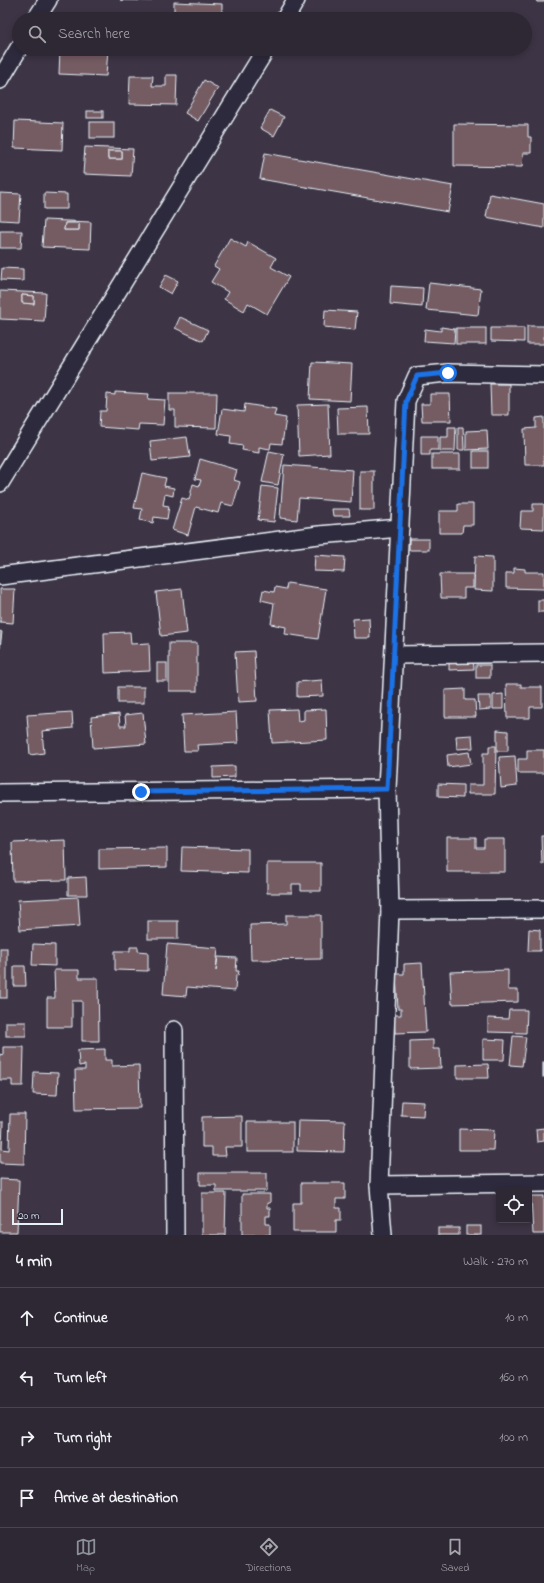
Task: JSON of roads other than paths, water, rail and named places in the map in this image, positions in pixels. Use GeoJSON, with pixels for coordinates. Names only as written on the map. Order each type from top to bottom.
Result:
{"type":"FeatureCollection","features":[{"type":"Feature","properties":{"kind":"street"},"geometry":{"type":"LineString","coordinates":[[40,12],[48,0]]}},
{"type":"Feature","properties":{"kind":"street"},"geometry":{"type":"LineString","coordinates":[[289,12],[296,0]]}},
{"type":"Feature","properties":{"kind":"street"},"geometry":{"type":"LineString","coordinates":[[0,80],[14,56]]}},
{"type":"Feature","properties":{"kind":"street"},"geometry":{"type":"LineString","coordinates":[[0,484],[262,56]]}},
{"type":"Feature","properties":{"kind":"street"},"geometry":{"type":"LineString","coordinates":[[383,1235],[379,1185],[390,910],[387,789],[395,656],[406,401],[417,376],[448,373],[544,375]]}},
{"type":"Feature","properties":{"kind":"street"},"geometry":{"type":"LineString","coordinates":[[0,576],[319,535],[400,528]]}},
{"type":"Feature","properties":{"kind":"street"},"geometry":{"type":"LineString","coordinates":[[395,656],[544,653]]}},
{"type":"Feature","properties":{"kind":"street"},"geometry":{"type":"LineString","coordinates":[[0,792],[387,789]]}},
{"type":"Feature","properties":{"kind":"street"},"geometry":{"type":"LineString","coordinates":[[390,910],[544,909]]}},
{"type":"Feature","properties":{"kind":"street"},"geometry":{"type":"LineString","coordinates":[[174,1030],[175,1235]]}},
{"type":"Feature","properties":{"kind":"street"},"geometry":{"type":"LineString","coordinates":[[379,1185],[544,1183]]}}]}
